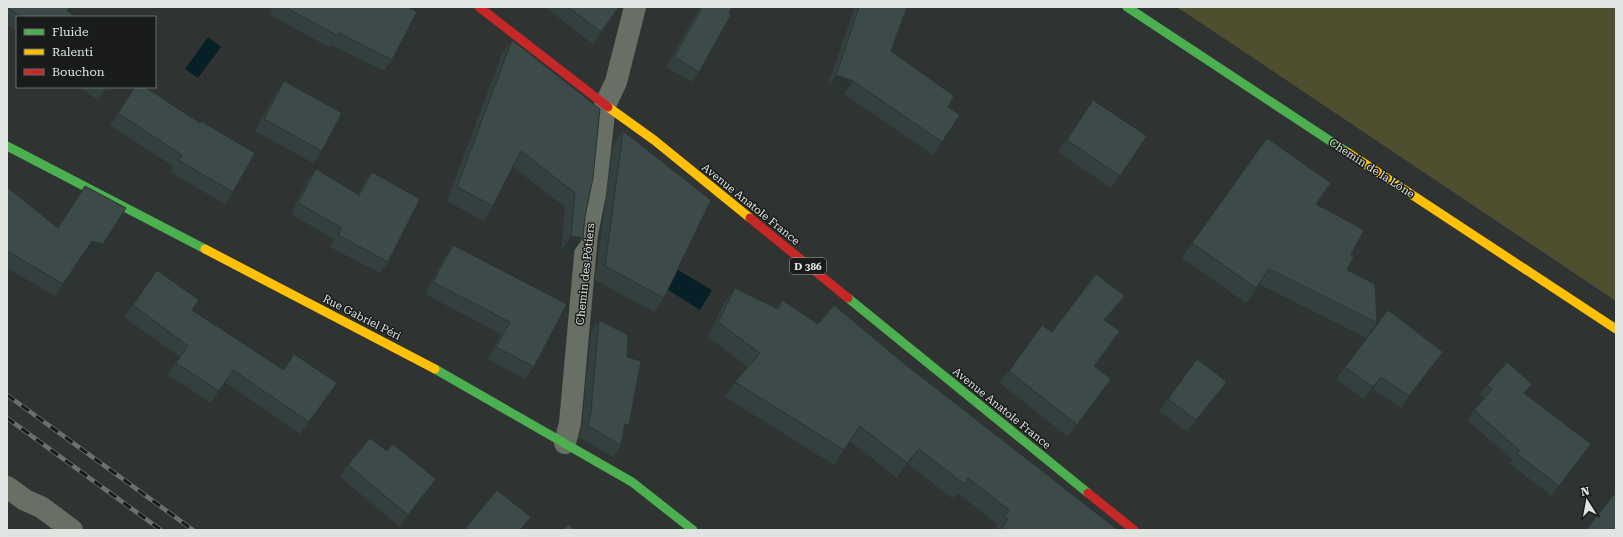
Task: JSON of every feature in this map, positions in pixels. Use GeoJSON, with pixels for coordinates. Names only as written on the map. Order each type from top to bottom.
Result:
{"type":"FeatureCollection","features":[{"type":"Feature","properties":{"kind":"street","name":"Avenue Anatole France"},"geometry":{"type":"LineString","coordinates":[[479,7],[605,105],[660,145],[1134,530]]}},
{"type":"Feature","properties":{"kind":"street"},"geometry":{"type":"LineString","coordinates":[[605,105],[616,82],[635,7]]}},
{"type":"Feature","properties":{"kind":"street","name":"Chemin de la Lône"},"geometry":{"type":"LineString","coordinates":[[1128,7],[1616,329]]}},
{"type":"Feature","properties":{"kind":"street","name":"Chemin des Pôtiers"},"geometry":{"type":"LineString","coordinates":[[565,443],[570,423],[588,234],[595,194],[605,105]]}},
{"type":"Feature","properties":{"kind":"street","name":"Rue Gabriel Péri"},"geometry":{"type":"LineString","coordinates":[[7,146],[418,359],[632,482],[693,530]]}},
{"type":"Feature","properties":{"kind":"street"},"geometry":{"type":"LineString","coordinates":[[7,487],[25,500],[41,507],[72,530]]}},
{"type":"Feature","properties":{"kind":"shaded area"},"geometry":{"type":"Polygon","coordinates":[[[1176,7],[1616,7],[1616,301],[1186,13],[1176,7]]]}},
{"type":"Feature","properties":{"kind":"water"},"geometry":{"type":"Polygon","coordinates":[[[208,37],[221,47],[198,78],[185,69],[208,37]]]}},
{"type":"Feature","properties":{"kind":"water"},"geometry":{"type":"Polygon","coordinates":[[[673,267],[712,290],[700,310],[662,286],[673,267]]]}},
{"type":"Feature","properties":{"kind":"building"},"geometry":{"type":"Polygon","coordinates":[[[70,7],[67,11],[75,16],[20,16],[7,8],[70,7]]]}},
{"type":"Feature","properties":{"kind":"building"},"geometry":{"type":"Polygon","coordinates":[[[285,7],[408,7],[417,12],[392,60],[339,33],[338,36],[285,7]]]}},
{"type":"Feature","properties":{"kind":"building"},"geometry":{"type":"Polygon","coordinates":[[[568,7],[619,7],[601,32],[568,7]]]}},
{"type":"Feature","properties":{"kind":"building"},"geometry":{"type":"Polygon","coordinates":[[[702,7],[732,7],[729,14],[731,15],[699,72],[674,57],[702,7]]]}},
{"type":"Feature","properties":{"kind":"building"},"geometry":{"type":"Polygon","coordinates":[[[859,7],[907,7],[891,51],[954,96],[948,107],[960,115],[942,142],[853,81],[836,75],[859,7]]]}},
{"type":"Feature","properties":{"kind":"building"},"geometry":{"type":"Polygon","coordinates":[[[512,40],[600,109],[593,178],[585,217],[583,238],[571,236],[575,193],[521,151],[493,206],[457,187],[512,40]]]}},
{"type":"Feature","properties":{"kind":"building"},"geometry":{"type":"Polygon","coordinates":[[[284,81],[342,113],[322,151],[264,119],[284,81]]]}},
{"type":"Feature","properties":{"kind":"building"},"geometry":{"type":"Polygon","coordinates":[[[134,88],[147,88],[200,123],[201,121],[255,153],[233,192],[178,160],[182,155],[118,113],[134,88]]]}},
{"type":"Feature","properties":{"kind":"building"},"geometry":{"type":"Polygon","coordinates":[[[1093,100],[1147,136],[1120,176],[1067,140],[1093,100]]]}},
{"type":"Feature","properties":{"kind":"building"},"geometry":{"type":"Polygon","coordinates":[[[623,131],[711,200],[664,298],[605,266],[623,131]]]}},
{"type":"Feature","properties":{"kind":"building"},"geometry":{"type":"Polygon","coordinates":[[[1267,138],[1331,183],[1316,204],[1364,230],[1351,255],[1354,257],[1347,270],[1375,284],[1377,323],[1269,269],[1256,288],[1192,243],[1267,138]]]}},
{"type":"Feature","properties":{"kind":"building"},"geometry":{"type":"Polygon","coordinates":[[[316,169],[359,195],[372,172],[420,199],[388,262],[338,235],[342,228],[298,203],[316,169]]]}},
{"type":"Feature","properties":{"kind":"building"},"geometry":{"type":"Polygon","coordinates":[[[85,186],[126,208],[103,244],[92,241],[63,284],[7,251],[7,187],[58,228],[85,186]]]}},
{"type":"Feature","properties":{"kind":"building"},"geometry":{"type":"Polygon","coordinates":[[[453,245],[567,304],[534,367],[496,347],[510,322],[433,282],[453,245]]]}},
{"type":"Feature","properties":{"kind":"building"},"geometry":{"type":"Polygon","coordinates":[[[157,270],[199,300],[192,310],[284,370],[294,354],[337,383],[309,422],[233,370],[219,391],[176,363],[188,346],[133,305],[157,270]]]}},
{"type":"Feature","properties":{"kind":"building"},"geometry":{"type":"Polygon","coordinates":[[[1096,274],[1125,296],[1104,320],[1120,331],[1094,366],[1111,379],[1077,425],[1009,371],[1042,325],[1052,332],[1096,274]]]}},
{"type":"Feature","properties":{"kind":"building"},"geometry":{"type":"Polygon","coordinates":[[[735,288],[778,309],[782,300],[818,324],[834,305],[901,361],[1118,530],[1000,530],[1008,519],[1004,516],[1009,510],[968,478],[964,484],[919,449],[907,463],[860,426],[844,450],[735,382],[760,353],[718,322],[735,288]]]}},
{"type":"Feature","properties":{"kind":"building"},"geometry":{"type":"Polygon","coordinates":[[[1388,310],[1443,352],[1409,396],[1381,377],[1373,387],[1345,367],[1388,310]]]}},
{"type":"Feature","properties":{"kind":"building"},"geometry":{"type":"Polygon","coordinates":[[[599,320],[628,335],[627,357],[641,361],[629,425],[625,424],[621,445],[588,426],[591,412],[599,320]]]}},
{"type":"Feature","properties":{"kind":"building"},"geometry":{"type":"Polygon","coordinates":[[[1197,359],[1227,382],[1196,420],[1168,399],[1197,359]]]}},
{"type":"Feature","properties":{"kind":"building"},"geometry":{"type":"Polygon","coordinates":[[[1507,362],[1532,384],[1524,393],[1591,444],[1559,486],[1517,454],[1520,451],[1474,410],[1492,389],[1487,385],[1507,362]]]}},
{"type":"Feature","properties":{"kind":"building"},"geometry":{"type":"Polygon","coordinates":[[[370,438],[387,451],[393,444],[436,479],[408,515],[348,465],[370,438]]]}},
{"type":"Feature","properties":{"kind":"building"},"geometry":{"type":"Polygon","coordinates":[[[497,490],[531,517],[520,530],[464,530],[497,490]]]}},
{"type":"Feature","properties":{"kind":"building"},"geometry":{"type":"Polygon","coordinates":[[[1614,494],[1616,495],[1616,530],[1586,530],[1614,494]]]}},
{"type":"Feature","properties":{"kind":"building"},"geometry":{"type":"Polygon","coordinates":[[[568,524],[576,530],[563,530],[568,524]]]}},
{"type":"Feature","properties":{"kind":"railway"},"geometry":{"type":"LineString","coordinates":[[7,395],[193,530]]}},
{"type":"Feature","properties":{"kind":"railway"},"geometry":{"type":"LineString","coordinates":[[7,418],[161,530]]}},
{"type":"Feature","properties":{"kind":"traffic: fast"},"geometry":{"type":"LineString","coordinates":[[1127,7],[1347,152]]}},
{"type":"Feature","properties":{"kind":"traffic: fast"},"geometry":{"type":"LineString","coordinates":[[7,146],[205,249]]}},
{"type":"Feature","properties":{"kind":"traffic: fast"},"geometry":{"type":"LineString","coordinates":[[848,298],[1088,493]]}},
{"type":"Feature","properties":{"kind":"traffic: fast"},"geometry":{"type":"LineString","coordinates":[[435,369],[632,482],[693,530]]}},
{"type":"Feature","properties":{"kind":"traffic: slow"},"geometry":{"type":"LineString","coordinates":[[608,107],[654,140],[750,218]]}},
{"type":"Feature","properties":{"kind":"traffic: slow"},"geometry":{"type":"LineString","coordinates":[[1347,152],[1616,329]]}},
{"type":"Feature","properties":{"kind":"traffic: slow"},"geometry":{"type":"LineString","coordinates":[[205,249],[435,369]]}},
{"type":"Feature","properties":{"kind":"traffic: jam"},"geometry":{"type":"LineString","coordinates":[[479,7],[608,107]]}},
{"type":"Feature","properties":{"kind":"traffic: jam"},"geometry":{"type":"LineString","coordinates":[[750,218],[848,298]]}},
{"type":"Feature","properties":{"kind":"traffic: jam"},"geometry":{"type":"LineString","coordinates":[[1088,493],[1134,530]]}}]}
